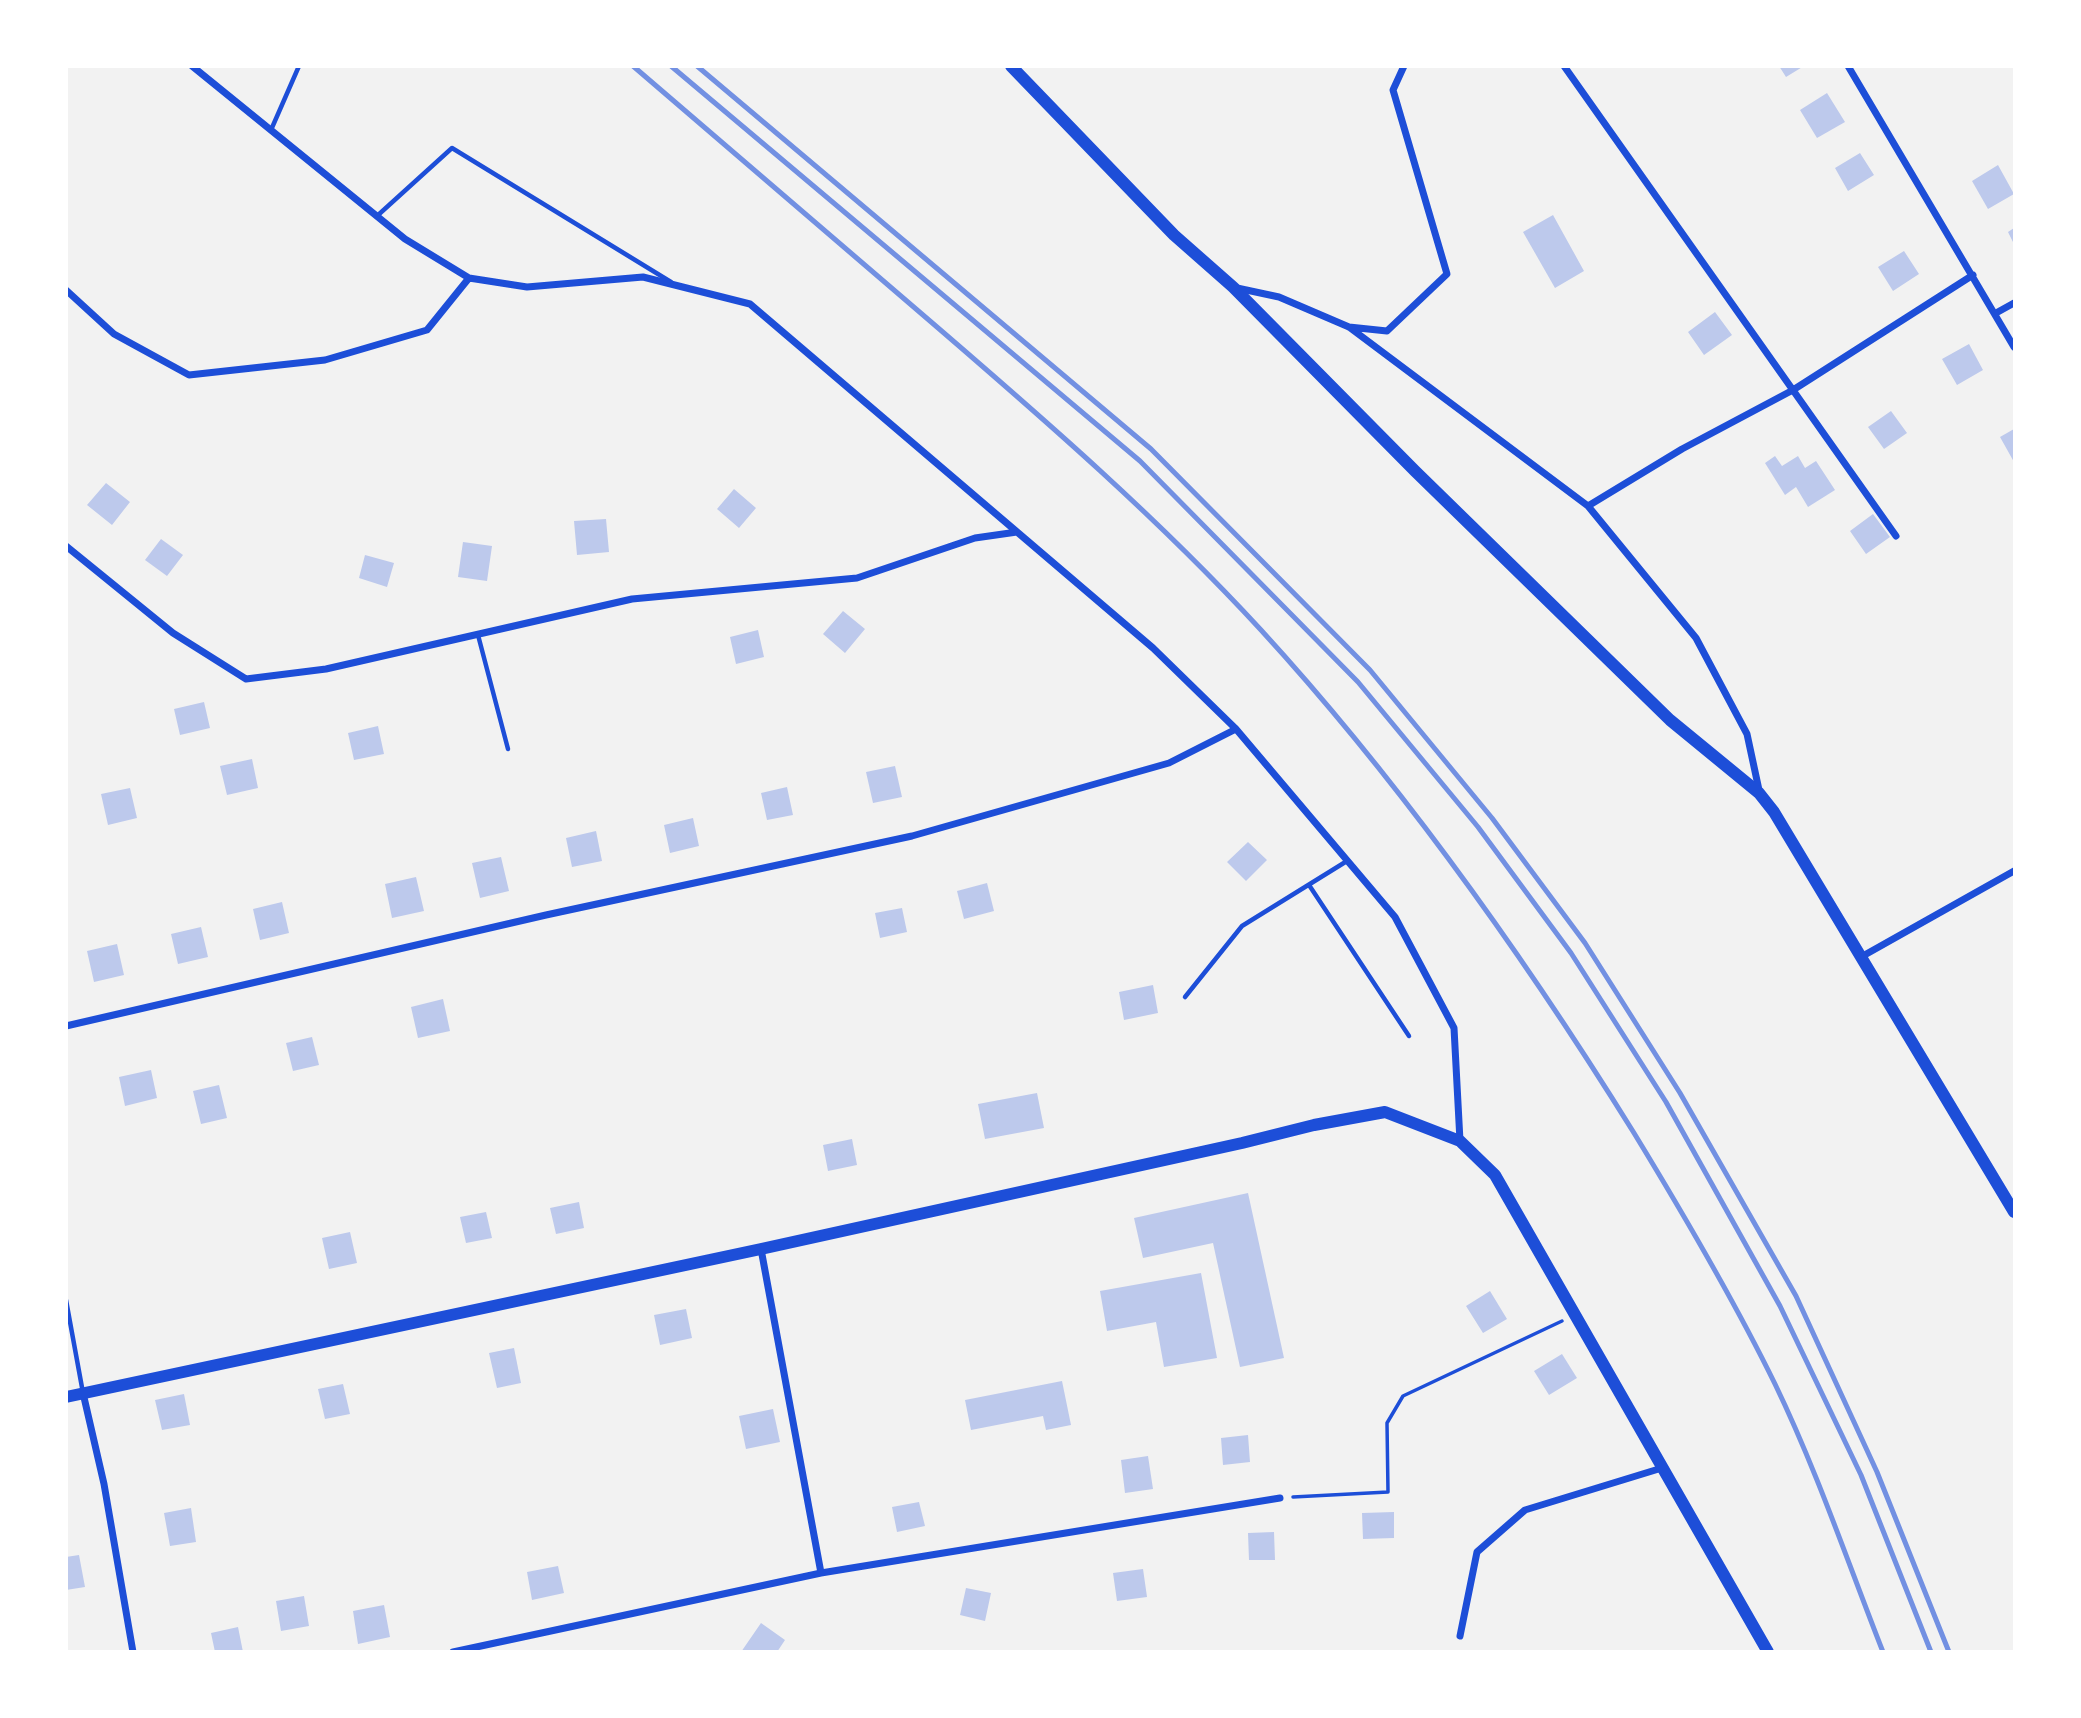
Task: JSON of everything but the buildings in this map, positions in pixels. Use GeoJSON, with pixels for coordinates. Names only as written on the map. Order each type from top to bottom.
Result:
{"type":"FeatureCollection","features":[{"type":"Feature","properties":{"kind":"main road"},"geometry":{"type":"LineString","coordinates":[[1011,66],[1174,236],[1233,287],[1415,471],[1670,720],[1759,793],[2014,1212]]}},
{"type":"Feature","properties":{"kind":"main road"},"geometry":{"type":"LineString","coordinates":[[66,1397],[761,1249],[1314,1125],[1385,1112],[1460,1141],[1495,1175],[1768,1651]]}},
{"type":"Feature","properties":{"kind":"street"},"geometry":{"type":"LineString","coordinates":[[192,66],[405,239],[469,278],[527,287],[643,277],[750,304],[1153,648],[1236,729],[1348,860],[1395,916],[1454,1028],[1460,1141]]}},
{"type":"Feature","properties":{"kind":"street"},"geometry":{"type":"LineString","coordinates":[[1349,327],[1387,331],[1447,274],[1393,90],[1404,66]]}},
{"type":"Feature","properties":{"kind":"street"},"geometry":{"type":"LineString","coordinates":[[1564,66],[1896,536]]}},
{"type":"Feature","properties":{"kind":"street"},"geometry":{"type":"LineString","coordinates":[[1848,66],[2014,347]]}},
{"type":"Feature","properties":{"kind":"street"},"geometry":{"type":"LineString","coordinates":[[1588,506],[1682,449],[1793,390],[1973,275]]}},
{"type":"Feature","properties":{"kind":"street"},"geometry":{"type":"LineString","coordinates":[[66,290],[114,334],[189,375],[326,360],[427,330],[469,278]]}},
{"type":"Feature","properties":{"kind":"street"},"geometry":{"type":"LineString","coordinates":[[1233,287],[1279,297],[1349,327],[1588,506],[1696,638],[1747,734],[1759,793]]}},
{"type":"Feature","properties":{"kind":"street"},"geometry":{"type":"LineString","coordinates":[[1996,313],[2014,303]]}},
{"type":"Feature","properties":{"kind":"street"},"geometry":{"type":"LineString","coordinates":[[66,546],[173,633],[246,678],[326,669],[632,599],[858,578],[975,538],[1017,532]]}},
{"type":"Feature","properties":{"kind":"street"},"geometry":{"type":"LineString","coordinates":[[66,1026],[532,918],[912,836],[1169,763],[1236,729]]}},
{"type":"Feature","properties":{"kind":"street"},"geometry":{"type":"LineString","coordinates":[[1861,957],[2014,871]]}},
{"type":"Feature","properties":{"kind":"street"},"geometry":{"type":"LineString","coordinates":[[761,1249],[821,1573]]}},
{"type":"Feature","properties":{"kind":"street"},"geometry":{"type":"LineString","coordinates":[[83,1393],[104,1484],[133,1651]]}},
{"type":"Feature","properties":{"kind":"street"},"geometry":{"type":"LineString","coordinates":[[1460,1636],[1477,1552],[1525,1510],[1662,1468]]}},
{"type":"Feature","properties":{"kind":"street"},"geometry":{"type":"LineString","coordinates":[[453,1651],[821,1573],[1280,1498]]}},
{"type":"Feature","properties":{"kind":"lane"},"geometry":{"type":"LineString","coordinates":[[271,131],[299,66]]}},
{"type":"Feature","properties":{"kind":"lane"},"geometry":{"type":"LineString","coordinates":[[377,216],[452,148],[677,286]]}},
{"type":"Feature","properties":{"kind":"lane"},"geometry":{"type":"LineString","coordinates":[[478,635],[508,749]]}},
{"type":"Feature","properties":{"kind":"lane"},"geometry":{"type":"LineString","coordinates":[[1185,997],[1242,926],[1348,860]]}},
{"type":"Feature","properties":{"kind":"lane"},"geometry":{"type":"LineString","coordinates":[[1309,885],[1409,1036]]}},
{"type":"Feature","properties":{"kind":"lane"},"geometry":{"type":"LineString","coordinates":[[66,1300],[83,1393]]}},
{"type":"Feature","properties":{"kind":"path"},"geometry":{"type":"LineString","coordinates":[[1280,1498],[1388,1492],[1387,1423],[1403,1396],[1575,1315]]}},
{"type":"Feature","properties":{"kind":"railway"},"geometry":{"type":"LineString","coordinates":[[633,66],[1015,395],[1142,509],[1261,630],[1412,810],[1549,1001],[1653,1164],[1725,1288],[1790,1417],[1883,1652]]}},
{"type":"Feature","properties":{"kind":"railway"},"geometry":{"type":"LineString","coordinates":[[671,66],[1140,461],[1358,682],[1478,827],[1571,953],[1666,1102],[1780,1306],[1861,1475],[1931,1652]]}},
{"type":"Feature","properties":{"kind":"railway"},"geometry":{"type":"LineString","coordinates":[[697,66],[1151,449],[1370,670],[1492,818],[1585,943],[1680,1093],[1796,1296],[1877,1472],[1949,1652]]}}]}
